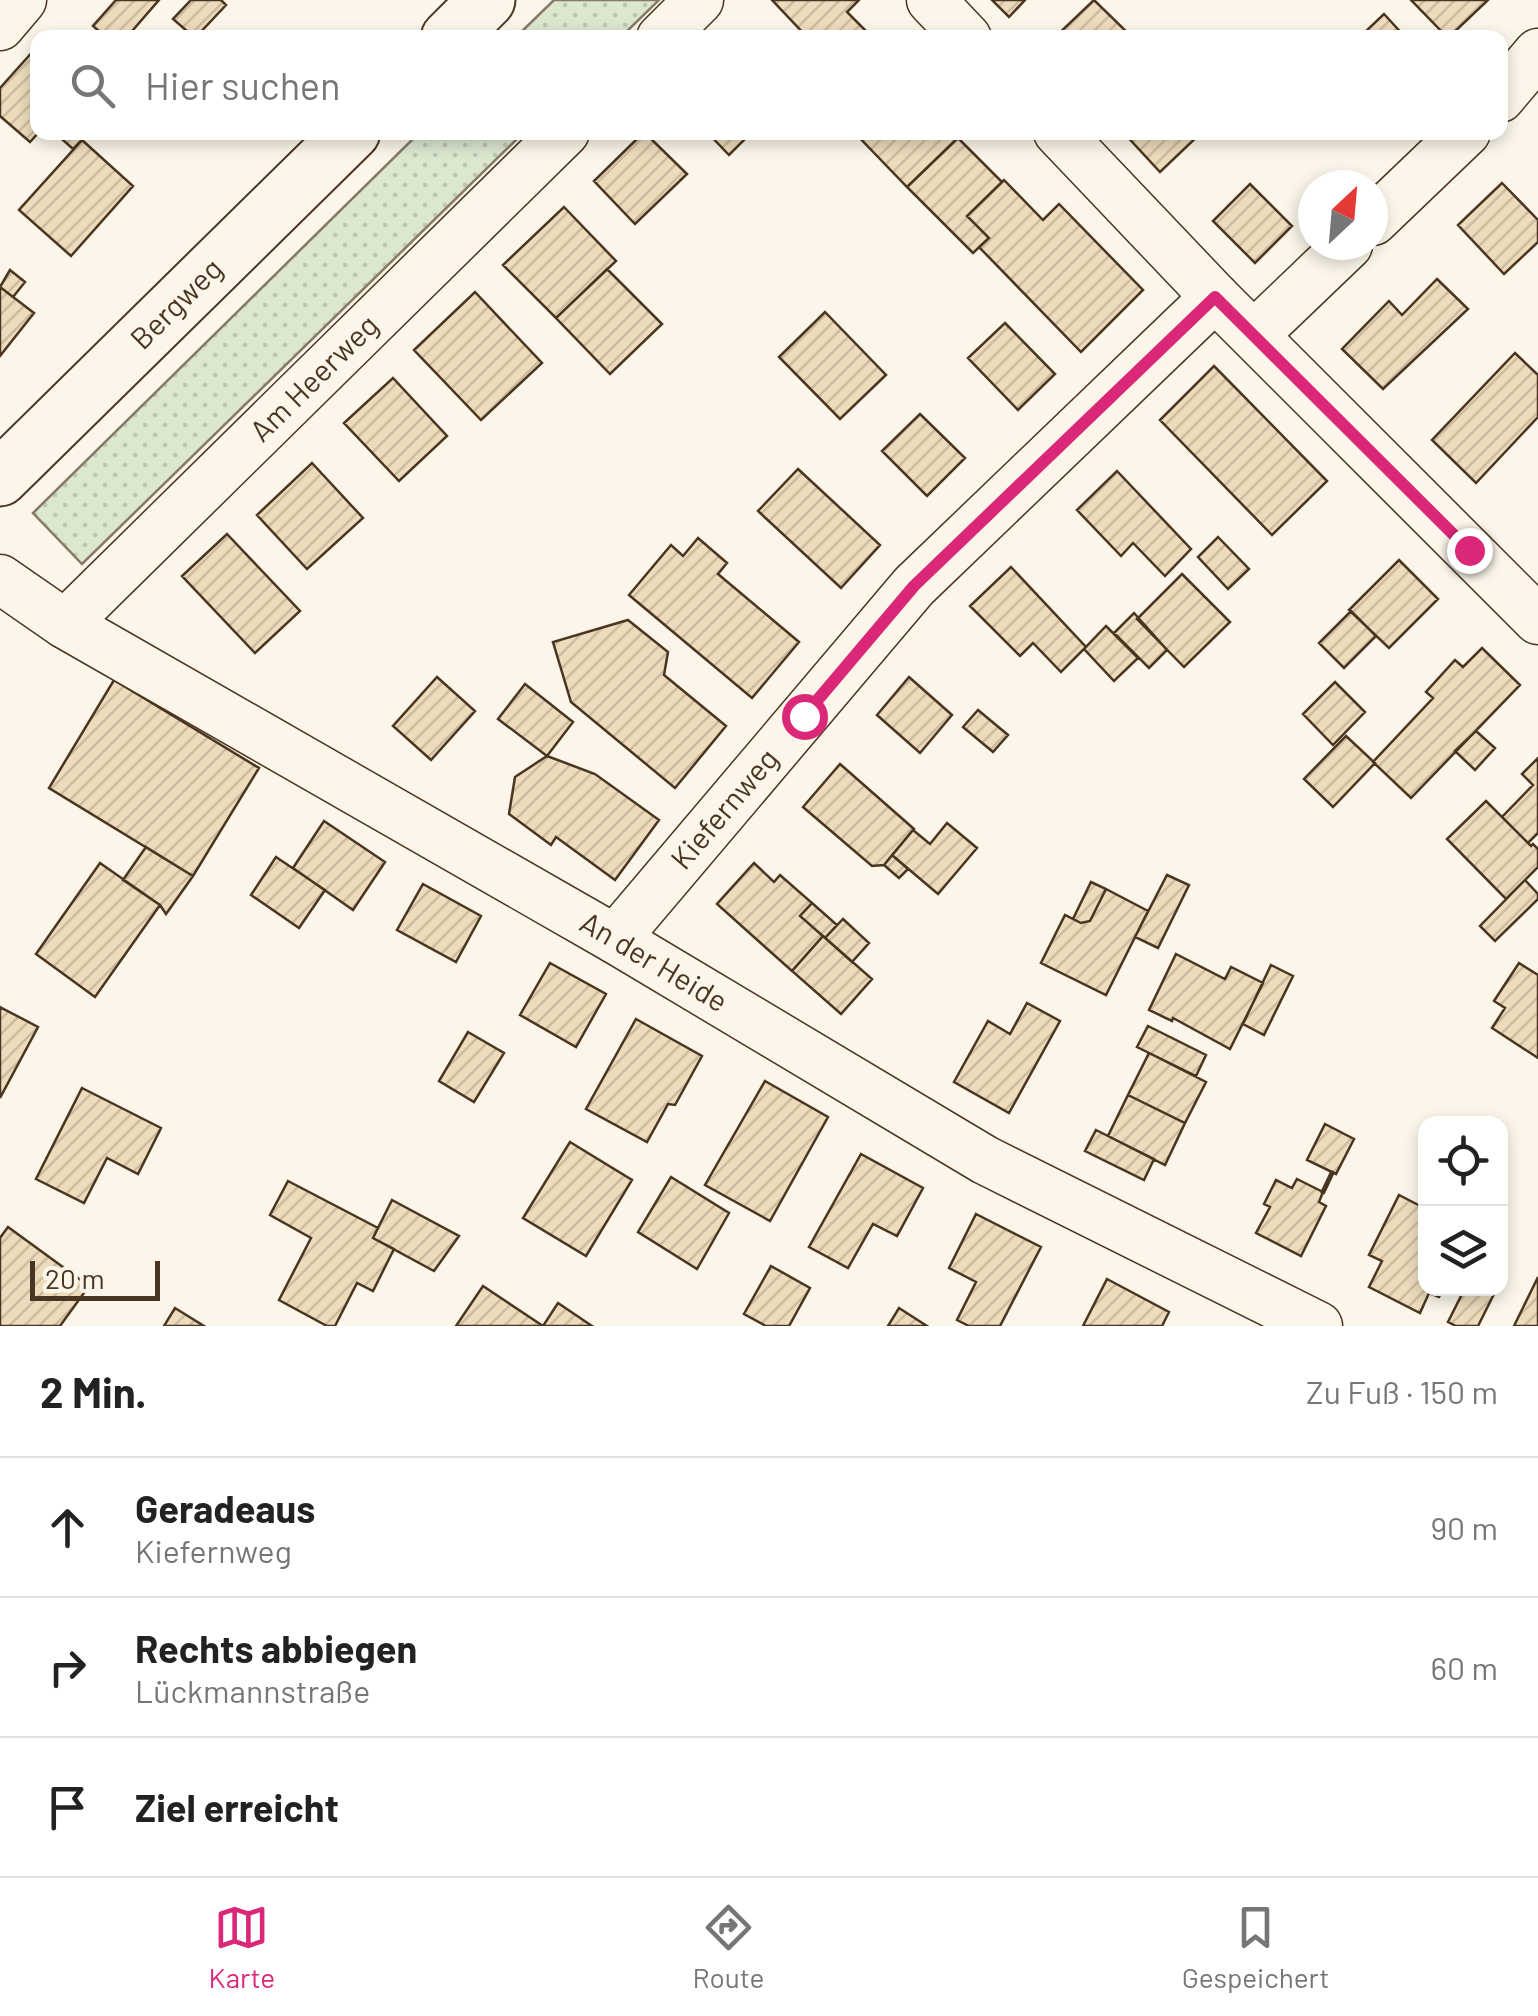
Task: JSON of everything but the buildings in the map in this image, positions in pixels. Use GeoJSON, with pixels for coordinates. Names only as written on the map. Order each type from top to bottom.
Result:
{"type":"FeatureCollection","features":[{"type":"Feature","properties":{"kind":"main road"},"geometry":{"type":"LineString","coordinates":[[457,30],[487,0]]}},
{"type":"Feature","properties":{"kind":"main road","name":"Bergweg"},"geometry":{"type":"LineString","coordinates":[[0,478],[344,140]]}},
{"type":"Feature","properties":{"kind":"street"},"geometry":{"type":"LineString","coordinates":[[0,26],[22,0]]}},
{"type":"Feature","properties":{"kind":"street"},"geometry":{"type":"LineString","coordinates":[[669,30],[700,0]]}},
{"type":"Feature","properties":{"kind":"street"},"geometry":{"type":"LineString","coordinates":[[931,0],[959,30]]}},
{"type":"Feature","properties":{"kind":"street"},"geometry":{"type":"LineString","coordinates":[[1508,89],[1538,53]]}},
{"type":"Feature","properties":{"kind":"street","name":"Am Heerweg"},"geometry":{"type":"LineString","coordinates":[[66,624],[557,140]]}},
{"type":"Feature","properties":{"kind":"street"},"geometry":{"type":"LineString","coordinates":[[1066,140],[1215,297],[1538,620]]}},
{"type":"Feature","properties":{"kind":"street"},"geometry":{"type":"LineString","coordinates":[[1388,207],[1458,140]]}},
{"type":"Feature","properties":{"kind":"street"},"geometry":{"type":"LineString","coordinates":[[1254,334],[1332,260]]}},
{"type":"Feature","properties":{"kind":"street","name":"Kiefernweg"},"geometry":{"type":"LineString","coordinates":[[615,940],[914,586],[1215,297]]}},
{"type":"Feature","properties":{"kind":"street","name":"An der Heide"},"geometry":{"type":"LineString","coordinates":[[0,579],[66,624],[615,940],[985,1160],[1318,1326]]}},
{"type":"Feature","properties":{"kind":"green space"},"geometry":{"type":"Polygon","coordinates":[[[554,0],[659,0],[628,30],[523,30],[554,0]]]}},
{"type":"Feature","properties":{"kind":"green space"},"geometry":{"type":"Polygon","coordinates":[[[412,140],[516,140],[82,564],[33,513],[412,140]]]}},
{"type":"Feature","properties":{"kind":"wall"},"geometry":{"type":"LineString","coordinates":[[1323,1192],[1332,1173]]}},
{"type":"Feature","properties":{"kind":"route"},"geometry":{"type":"LineString","coordinates":[[804,716],[914,586],[1215,297],[1469,550]]}}]}
